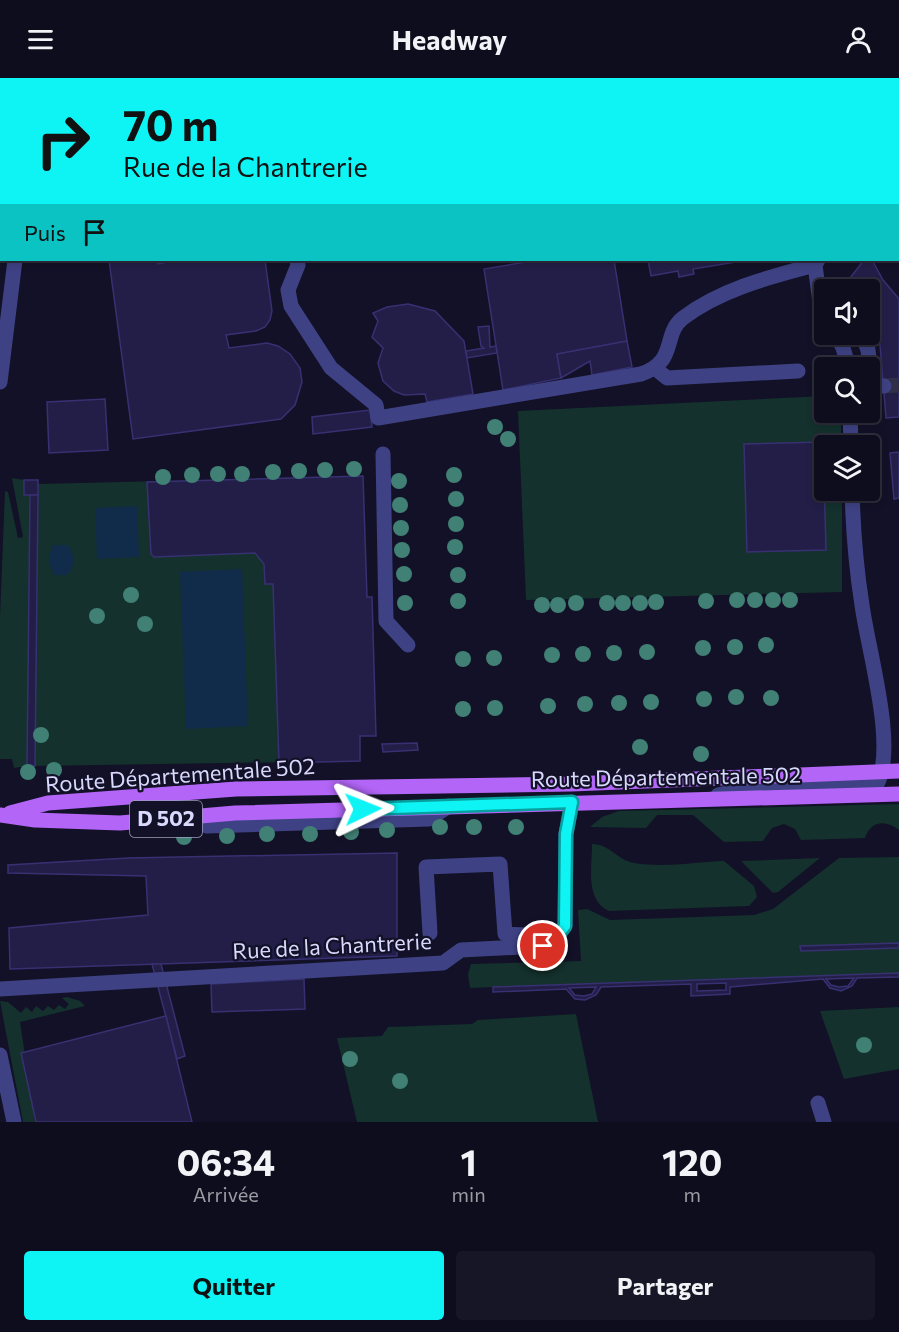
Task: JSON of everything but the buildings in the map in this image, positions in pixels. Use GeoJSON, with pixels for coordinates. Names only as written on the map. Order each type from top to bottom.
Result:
{"type":"FeatureCollection","features":[{"type":"Feature","properties":{"kind":"main road","name":"Route Départementale 502"},"geometry":{"type":"LineString","coordinates":[[1,814],[48,803],[236,789],[571,784],[899,771]]}},
{"type":"Feature","properties":{"kind":"main road","name":"Route Départementale 502"},"geometry":{"type":"LineString","coordinates":[[1,814],[35,820],[96,823],[235,813],[899,794]]}},
{"type":"Feature","properties":{"kind":"street"},"geometry":{"type":"LineString","coordinates":[[0,382],[2,330],[15,261]]}},
{"type":"Feature","properties":{"kind":"street"},"geometry":{"type":"LineString","coordinates":[[297,261],[298,265],[288,290],[291,306],[331,368],[376,405],[378,418],[641,374],[656,369],[665,357],[680,320],[698,308],[757,281],[816,262],[818,279]]}},
{"type":"Feature","properties":{"kind":"street"},"geometry":{"type":"LineString","coordinates":[[866,345],[872,385],[884,386]]}},
{"type":"Feature","properties":{"kind":"street"},"geometry":{"type":"LineString","coordinates":[[656,369],[668,378],[798,371]]}},
{"type":"Feature","properties":{"kind":"street"},"geometry":{"type":"LineString","coordinates":[[383,454],[386,621],[408,645]]}},
{"type":"Feature","properties":{"kind":"street"},"geometry":{"type":"LineString","coordinates":[[704,799],[753,787],[878,782],[883,772],[884,738],[862,606],[853,538],[852,501]]}},
{"type":"Feature","properties":{"kind":"street"},"geometry":{"type":"LineString","coordinates":[[430,933],[426,867],[500,864],[504,934],[527,935],[553,941],[565,926],[566,834],[572,802]]}},
{"type":"Feature","properties":{"kind":"street","name":"Rue de la Chantrerie"},"geometry":{"type":"LineString","coordinates":[[0,989],[442,963],[461,950],[531,948],[553,941]]}},
{"type":"Feature","properties":{"kind":"street"},"geometry":{"type":"LineString","coordinates":[[0,1055],[14,1122]]}},
{"type":"Feature","properties":{"kind":"street"},"geometry":{"type":"LineString","coordinates":[[818,1103],[824,1122]]}},
{"type":"Feature","properties":{"kind":"green space"},"geometry":{"type":"Polygon","coordinates":[[[814,397],[814,423],[841,423],[841,435],[814,435],[814,501],[842,501],[842,592],[526,600],[518,411],[814,397]]]}},
{"type":"Feature","properties":{"kind":"green space"},"geometry":{"type":"Polygon","coordinates":[[[363,476],[368,626],[360,721],[360,761],[35,766],[37,537],[27,766],[14,768],[12,759],[0,759],[0,617],[5,491],[8,492],[18,538],[23,537],[12,478],[24,480],[24,495],[38,495],[38,484],[363,476]]]}},
{"type":"Feature","properties":{"kind":"green space"},"geometry":{"type":"Polygon","coordinates":[[[899,804],[899,830],[889,824],[879,823],[871,828],[865,838],[801,840],[795,829],[784,824],[772,828],[763,841],[724,842],[693,815],[657,815],[646,828],[590,827],[602,817],[619,811],[899,804]]]}},
{"type":"Feature","properties":{"kind":"green space"},"geometry":{"type":"Polygon","coordinates":[[[592,844],[604,847],[634,863],[668,865],[724,861],[754,886],[757,897],[749,906],[609,911],[601,906],[593,891],[592,844]]]}},
{"type":"Feature","properties":{"kind":"green space"},"geometry":{"type":"Polygon","coordinates":[[[899,857],[899,943],[800,946],[801,951],[899,948],[899,973],[470,988],[468,974],[471,964],[581,961],[578,910],[587,909],[610,920],[754,915],[773,909],[839,858],[899,857]]]}},
{"type":"Feature","properties":{"kind":"green space"},"geometry":{"type":"Polygon","coordinates":[[[820,858],[778,892],[773,893],[741,861],[820,858]]]}},
{"type":"Feature","properties":{"kind":"green space"},"geometry":{"type":"Polygon","coordinates":[[[67,997],[80,1001],[85,1006],[20,1022],[35,1122],[23,1122],[0,1001],[8,1002],[21,1013],[26,1007],[32,1012],[36,1006],[43,1011],[48,1006],[54,1010],[59,1005],[65,1009],[69,1004],[62,998],[67,997]]]}},
{"type":"Feature","properties":{"kind":"green space"},"geometry":{"type":"Polygon","coordinates":[[[899,1007],[899,1069],[844,1079],[820,1011],[899,1007]]]}},
{"type":"Feature","properties":{"kind":"green space"},"geometry":{"type":"Polygon","coordinates":[[[576,1014],[598,1122],[357,1122],[337,1038],[382,1036],[388,1027],[472,1024],[478,1020],[576,1014]]]}},
{"type":"Feature","properties":{"kind":"water"},"geometry":{"type":"Polygon","coordinates":[[[137,506],[139,557],[97,559],[95,508],[137,506]]]}},
{"type":"Feature","properties":{"kind":"water"},"geometry":{"type":"Polygon","coordinates":[[[53,545],[68,545],[70,549],[73,563],[67,575],[55,575],[51,567],[49,557],[53,545]]]}},
{"type":"Feature","properties":{"kind":"water"},"geometry":{"type":"Polygon","coordinates":[[[242,569],[248,726],[186,729],[180,572],[242,569]]]}},
{"type":"Feature","properties":{"kind":"tunnel"},"geometry":{"type":"LineString","coordinates":[[884,386],[899,385]]}},
{"type":"Feature","properties":{"kind":"route"},"geometry":{"type":"LineString","coordinates":[[363,809],[572,802],[566,834],[565,926],[560,935],[543,946]]}}]}
